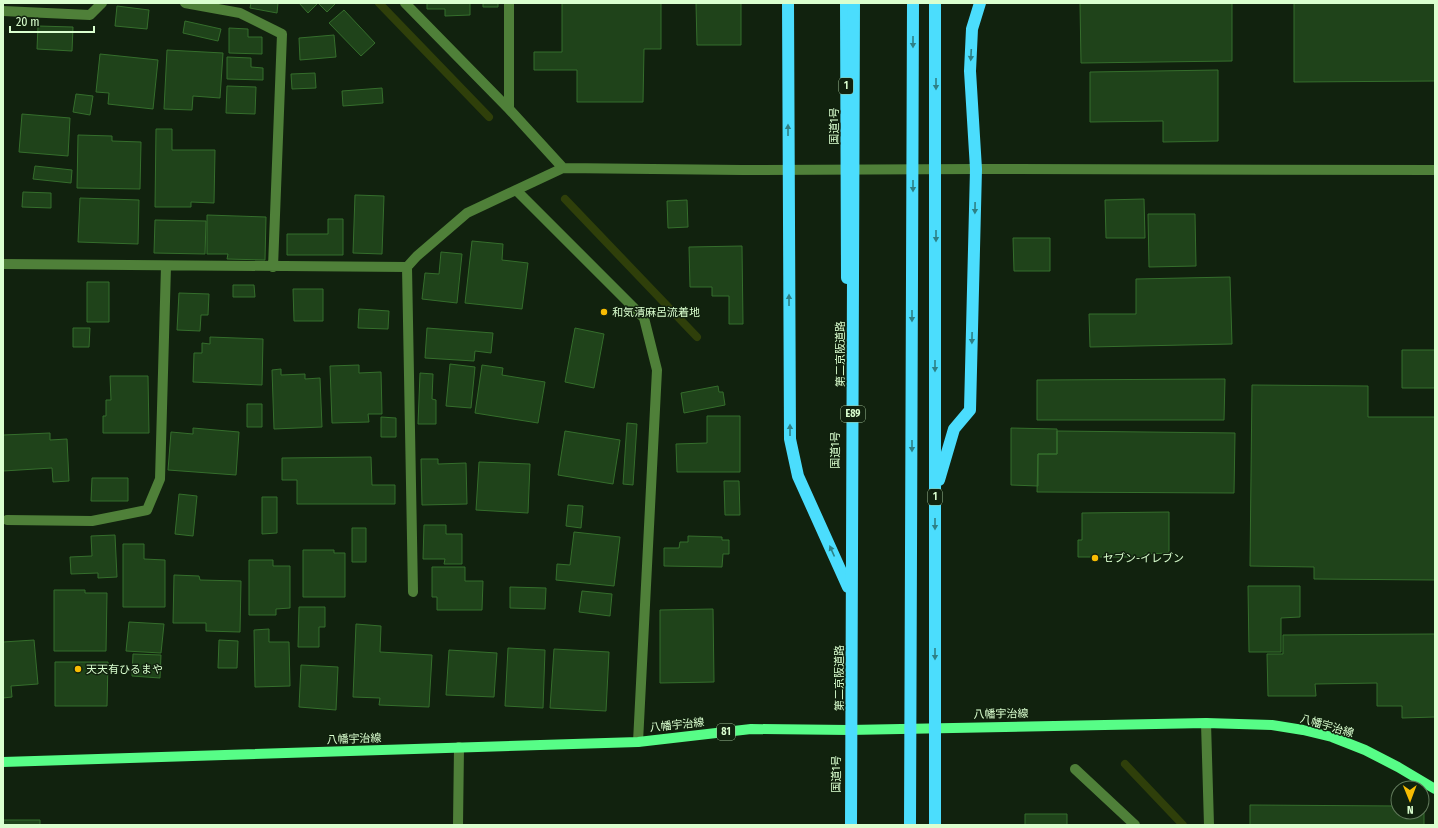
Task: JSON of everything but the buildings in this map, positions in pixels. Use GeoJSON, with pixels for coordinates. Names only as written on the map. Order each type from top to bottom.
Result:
{"type":"FeatureCollection","features":[{"type":"Feature","properties":{"kind":"highway"},"geometry":{"type":"LineString","coordinates":[[788,3],[790,439],[798,476],[848,587]]}},
{"type":"Feature","properties":{"kind":"highway","name":"国道1号"},"geometry":{"type":"LineString","coordinates":[[846,3],[850,825]]}},
{"type":"Feature","properties":{"kind":"highway","name":"第二京阪道路"},"geometry":{"type":"LineString","coordinates":[[850,825],[854,3]]}},
{"type":"Feature","properties":{"kind":"highway"},"geometry":{"type":"LineString","coordinates":[[910,825],[913,3]]}},
{"type":"Feature","properties":{"kind":"highway","name":"1"},"geometry":{"type":"LineString","coordinates":[[934,825],[936,728],[935,3]]}},
{"type":"Feature","properties":{"kind":"highway"},"geometry":{"type":"LineString","coordinates":[[935,496],[954,428],[970,410],[976,169],[970,71],[972,29],[971,3]]}},
{"type":"Feature","properties":{"kind":"highway"},"geometry":{"type":"LineString","coordinates":[[972,29],[980,3]]}},
{"type":"Feature","properties":{"kind":"main road","name":"八幡宇治線"},"geometry":{"type":"LineString","coordinates":[[3,762],[638,742],[751,729],[849,730],[1206,723],[1272,724],[1332,738],[1365,750],[1435,789]]}},
{"type":"Feature","properties":{"kind":"street"},"geometry":{"type":"LineString","coordinates":[[3,11],[90,15],[102,3]]}},
{"type":"Feature","properties":{"kind":"street"},"geometry":{"type":"LineString","coordinates":[[185,3],[240,13],[282,34],[273,266]]}},
{"type":"Feature","properties":{"kind":"street"},"geometry":{"type":"LineString","coordinates":[[405,3],[510,109],[562,168]]}},
{"type":"Feature","properties":{"kind":"street"},"geometry":{"type":"LineString","coordinates":[[509,3],[510,109]]}},
{"type":"Feature","properties":{"kind":"street"},"geometry":{"type":"LineString","coordinates":[[414,592],[407,267],[417,256],[467,213],[562,168],[742,170],[1435,170]]}},
{"type":"Feature","properties":{"kind":"street"},"geometry":{"type":"LineString","coordinates":[[516,190],[644,318],[657,370],[638,742]]}},
{"type":"Feature","properties":{"kind":"street"},"geometry":{"type":"LineString","coordinates":[[3,264],[407,267]]}},
{"type":"Feature","properties":{"kind":"street"},"geometry":{"type":"LineString","coordinates":[[7,520],[92,521],[147,510],[160,479],[166,266]]}},
{"type":"Feature","properties":{"kind":"street"},"geometry":{"type":"LineString","coordinates":[[1206,723],[1209,825]]}},
{"type":"Feature","properties":{"kind":"street"},"geometry":{"type":"LineString","coordinates":[[458,825],[459,747]]}},
{"type":"Feature","properties":{"kind":"street"},"geometry":{"type":"LineString","coordinates":[[1075,769],[1135,825]]}},
{"type":"Feature","properties":{"kind":"waterway"},"geometry":{"type":"LineString","coordinates":[[379,3],[489,117]]}},
{"type":"Feature","properties":{"kind":"waterway"},"geometry":{"type":"LineString","coordinates":[[565,199],[697,337]]}},
{"type":"Feature","properties":{"kind":"waterway"},"geometry":{"type":"LineString","coordinates":[[1125,764],[1183,825]]}},
{"type":"Feature","properties":{"kind":"place","name":"和気清麻呂流着地"},"geometry":{"type":"Point","coordinates":[604,312]}},
{"type":"Feature","properties":{"kind":"place","name":"セブン-イレブン"},"geometry":{"type":"Point","coordinates":[1095,558]}},
{"type":"Feature","properties":{"kind":"place","name":"天天有ひるまや"},"geometry":{"type":"Point","coordinates":[78,669]}}]}
